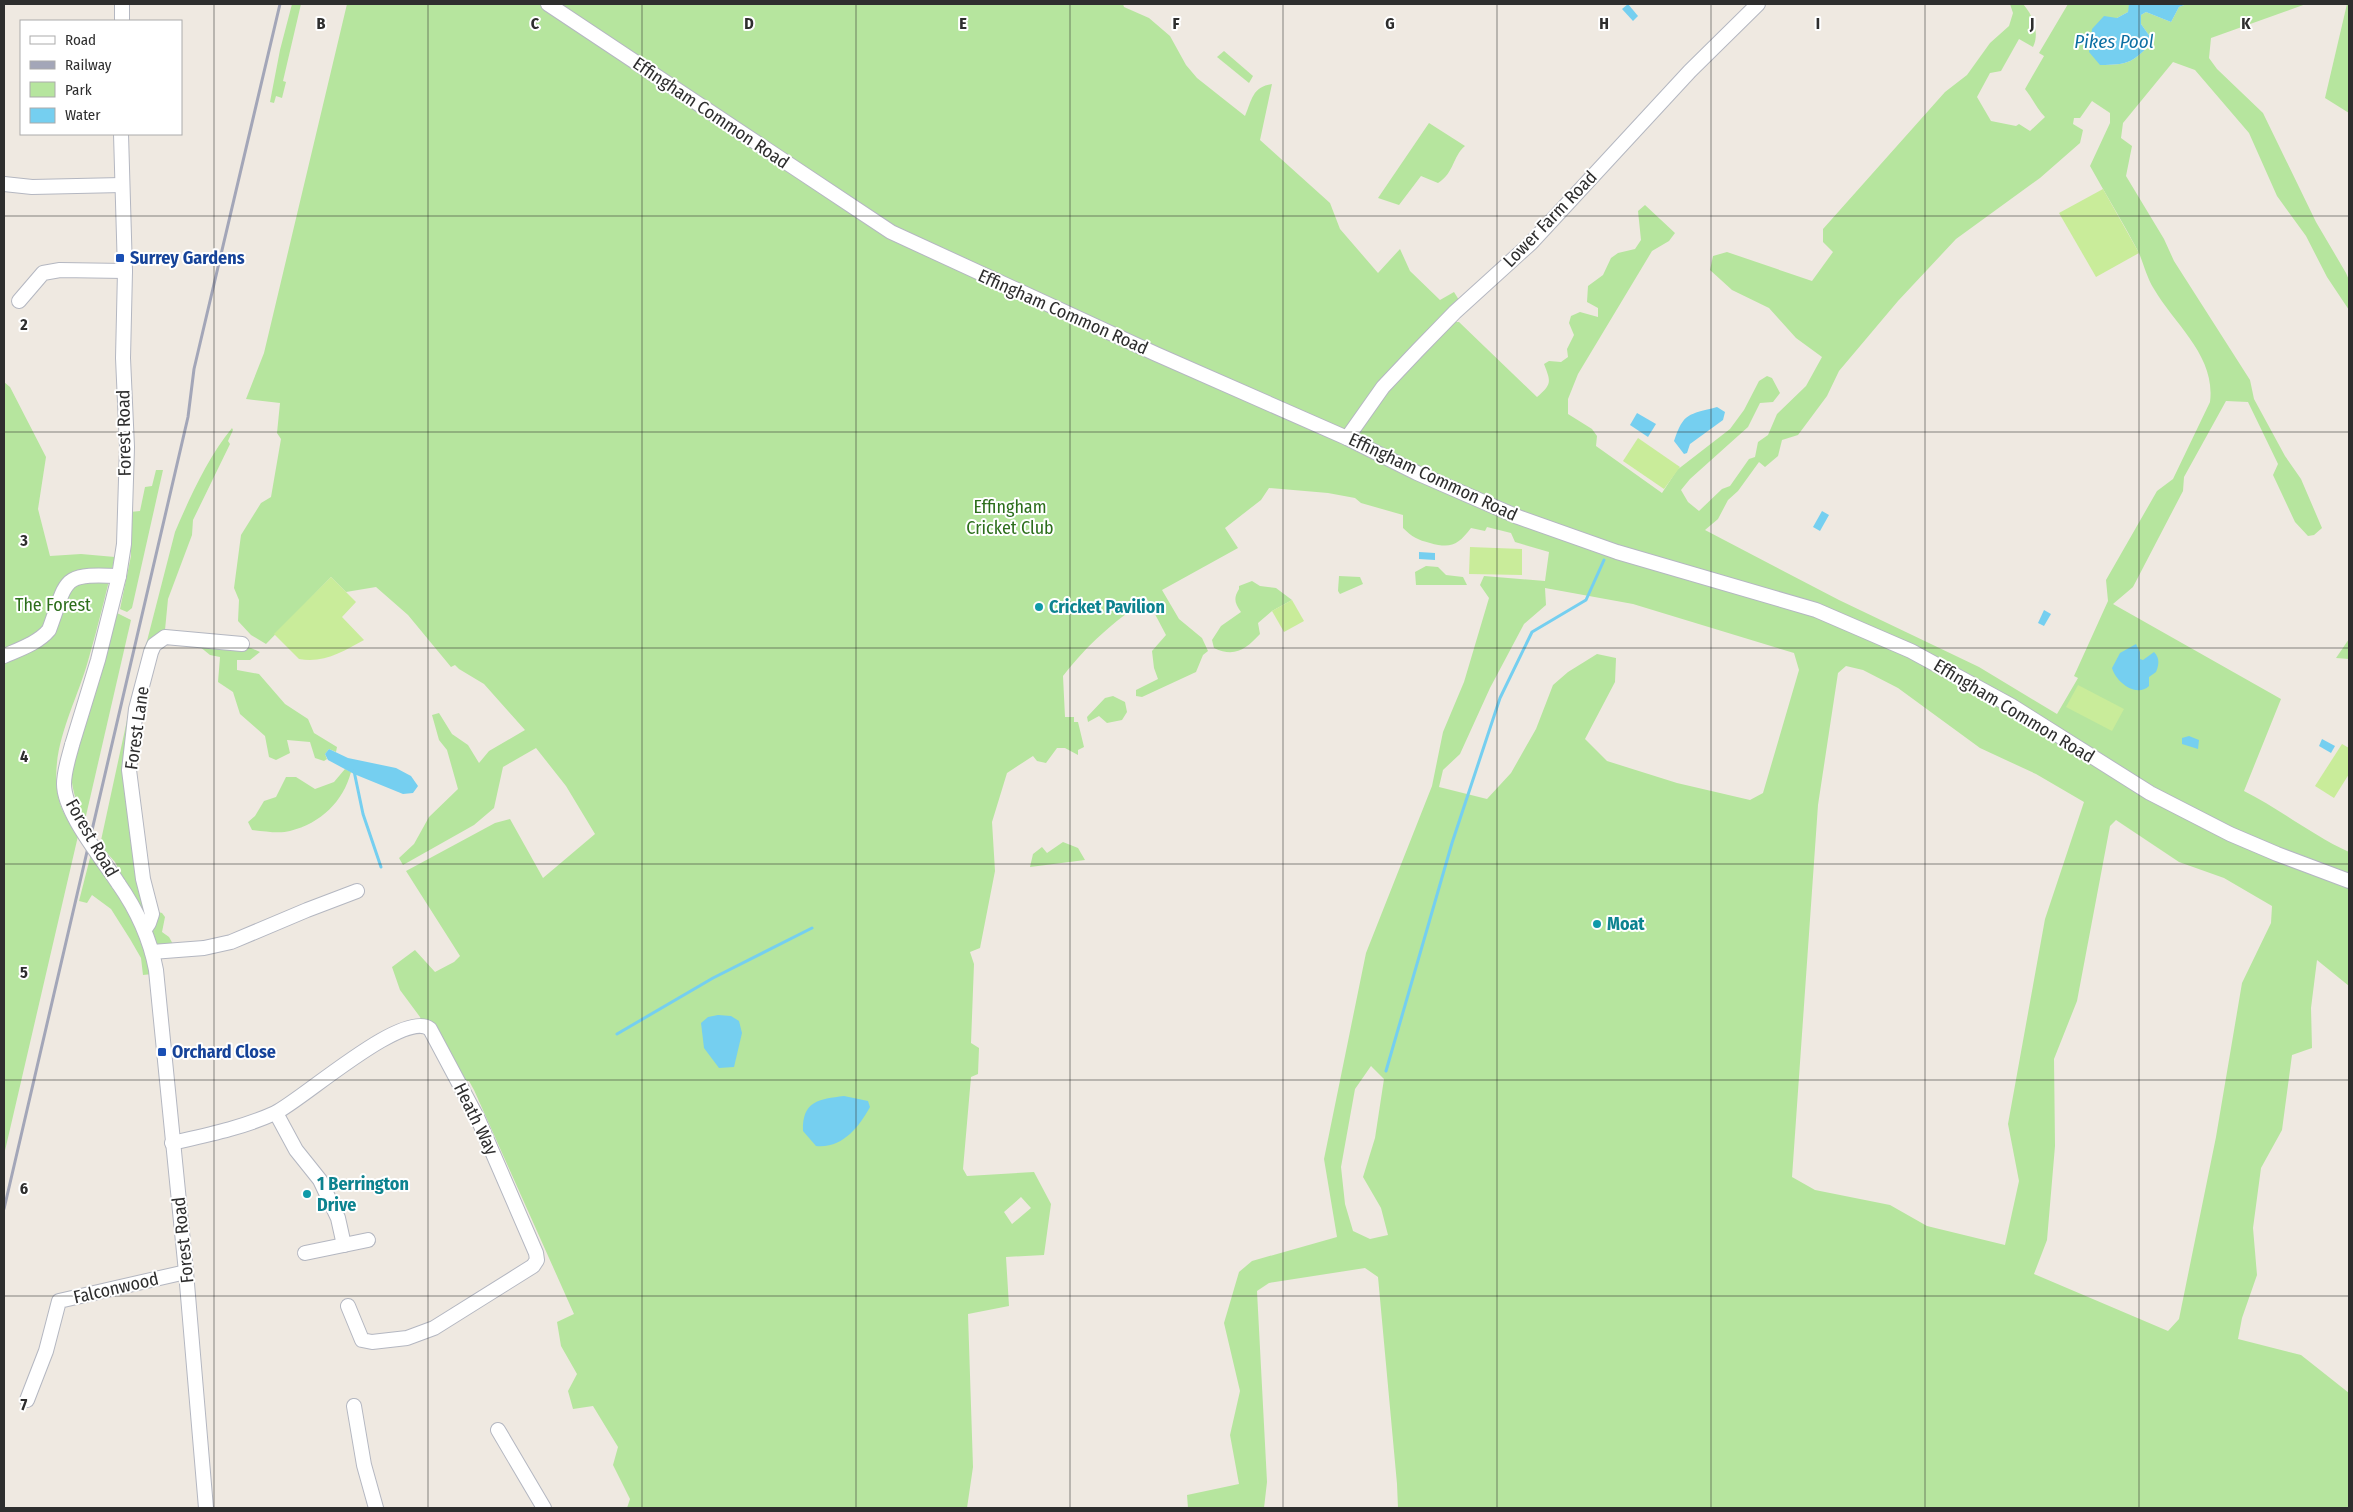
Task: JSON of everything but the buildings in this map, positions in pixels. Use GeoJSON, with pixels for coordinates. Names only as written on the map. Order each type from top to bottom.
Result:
{"type":"FeatureCollection","features":[{"type":"Feature","properties":{"kind":"street"},"geometry":{"type":"LineString","coordinates":[[122,4],[122,20]]}},
{"type":"Feature","properties":{"kind":"street","name":"Effingham Common Road"},"geometry":{"type":"LineString","coordinates":[[548,4],[891,232],[1347,438],[1417,473],[1564,534],[1644,560],[1816,610],[1931,660],[2012,706],[2150,793],[2230,834],[2349,881]]}},
{"type":"Feature","properties":{"kind":"street","name":"Lower Farm Road"},"geometry":{"type":"LineString","coordinates":[[1347,438],[1366,409],[1395,375],[1455,312],[1531,243],[1690,71],[1758,4]]}},
{"type":"Feature","properties":{"kind":"street","name":"Forest Road"},"geometry":{"type":"LineString","coordinates":[[121,135],[124,271],[123,358],[127,447],[124,544],[120,576],[98,660],[72,745],[64,783],[66,796],[80,825],[131,901],[145,929],[152,952],[166,1051],[172,1143],[186,1272],[206,1508]]}},
{"type":"Feature","properties":{"kind":"street"},"geometry":{"type":"LineString","coordinates":[[4,184],[32,187],[122,185]]}},
{"type":"Feature","properties":{"kind":"street"},"geometry":{"type":"LineString","coordinates":[[19,301],[43,273],[60,270],[124,271]]}},
{"type":"Feature","properties":{"kind":"street"},"geometry":{"type":"LineString","coordinates":[[4,656],[33,643],[45,635],[49,630],[63,587],[71,579],[87,575],[120,576]]}},
{"type":"Feature","properties":{"kind":"street","name":"Forest Lane"},"geometry":{"type":"LineString","coordinates":[[145,929],[152,914],[143,879],[129,770],[136,710],[151,652],[154,645],[164,638],[242,644]]}},
{"type":"Feature","properties":{"kind":"street"},"geometry":{"type":"LineString","coordinates":[[152,952],[204,948],[231,942],[356,891]]}},
{"type":"Feature","properties":{"kind":"street","name":"Heath Way"},"geometry":{"type":"LineString","coordinates":[[172,1143],[225,1131],[276,1113],[342,1065],[371,1048],[414,1026],[427,1027],[478,1120],[537,1257],[533,1266],[434,1328],[407,1338],[372,1342],[362,1340],[348,1306]]}},
{"type":"Feature","properties":{"kind":"street"},"geometry":{"type":"LineString","coordinates":[[276,1113],[296,1150],[320,1180],[338,1218],[344,1245]]}},
{"type":"Feature","properties":{"kind":"street"},"geometry":{"type":"LineString","coordinates":[[305,1253],[368,1240]]}},
{"type":"Feature","properties":{"kind":"street","name":"Falconwood"},"geometry":{"type":"LineString","coordinates":[[27,1400],[46,1351],[60,1301],[186,1272]]}},
{"type":"Feature","properties":{"kind":"street"},"geometry":{"type":"LineString","coordinates":[[354,1406],[364,1465],[376,1508]]}},
{"type":"Feature","properties":{"kind":"street"},"geometry":{"type":"LineString","coordinates":[[498,1430],[544,1508]]}},
{"type":"Feature","properties":{"kind":"green space"},"geometry":{"type":"Polygon","coordinates":[[[292,4],[301,4],[283,81],[286,82],[282,98],[276,96],[274,103],[270,102],[280,50],[292,4]]]}},
{"type":"Feature","properties":{"kind":"green space","name":"Effingham Cricket Club"},"geometry":{"type":"Polygon","coordinates":[[[347,4],[1123,4],[1124,7],[1149,18],[1170,36],[1186,65],[1197,78],[1245,116],[1251,100],[1257,91],[1272,84],[1260,140],[1330,203],[1340,229],[1378,273],[1400,249],[1410,271],[1440,300],[1454,292],[1459,300],[1453,322],[1459,322],[1537,397],[1548,386],[1549,382],[1544,364],[1549,361],[1561,362],[1568,357],[1567,349],[1574,335],[1569,323],[1571,316],[1580,312],[1598,317],[1598,308],[1587,302],[1588,286],[1603,275],[1611,258],[1618,253],[1635,249],[1641,240],[1638,211],[1645,205],[1675,233],[1669,241],[1652,251],[1578,374],[1568,399],[1568,414],[1592,429],[1597,436],[1596,446],[1662,493],[1677,470],[1730,429],[1744,410],[1759,381],[1767,376],[1772,378],[1780,393],[1773,402],[1760,403],[1748,427],[1690,479],[1681,490],[1688,502],[1699,511],[1722,489],[1730,486],[1749,459],[1755,457],[1758,442],[1768,435],[1777,414],[1806,386],[1822,357],[1796,338],[1769,308],[1732,290],[1710,270],[1713,256],[1727,252],[1812,281],[1833,252],[1823,242],[1823,229],[1945,92],[1967,75],[1990,43],[2009,26],[2013,13],[2010,4],[2023,4],[2027,8],[2036,30],[2035,42],[2033,47],[2019,39],[2001,71],[1990,73],[1977,97],[1991,121],[2016,126],[2019,124],[2030,131],[2045,117],[2025,89],[2044,56],[2039,53],[2068,4],[2130,5],[2128,12],[2117,18],[2100,65],[2130,61],[2141,54],[2153,41],[2141,24],[2141,15],[2146,12],[2171,22],[2179,7],[2187,4],[2306,4],[2211,38],[2209,58],[2217,69],[2263,113],[2316,222],[2346,273],[2349,280],[2349,310],[2327,277],[2306,236],[2277,196],[2249,133],[2195,70],[2173,62],[2123,123],[2121,138],[2132,146],[2126,176],[2164,239],[2174,261],[2250,380],[2254,399],[2285,456],[2301,479],[2322,528],[2314,535],[2308,536],[2295,522],[2273,475],[2278,464],[2248,402],[2226,401],[2184,477],[2183,491],[2133,587],[2113,604],[2281,699],[2244,791],[2349,852],[2349,986],[2317,960],[2311,1008],[2312,1048],[2292,1055],[2282,1130],[2261,1168],[2253,1228],[2257,1275],[2242,1318],[2238,1339],[2301,1355],[2349,1393],[2349,1508],[1398,1508],[1378,1277],[1365,1268],[1269,1283],[1257,1291],[1267,1482],[1264,1508],[1188,1508],[1187,1495],[1239,1484],[1230,1435],[1240,1391],[1224,1323],[1239,1272],[1252,1261],[1337,1237],[1324,1159],[1366,953],[1432,786],[1443,732],[1464,682],[1489,598],[1480,585],[1484,576],[1545,581],[1549,552],[1515,542],[1511,533],[1487,527],[1485,531],[1471,528],[1454,544],[1437,545],[1412,536],[1406,531],[1403,528],[1403,515],[1361,503],[1355,498],[1328,493],[1269,488],[1261,500],[1225,528],[1238,548],[1162,590],[1179,619],[1202,638],[1208,651],[1203,655],[1196,672],[1142,697],[1136,696],[1136,690],[1158,679],[1154,668],[1152,651],[1166,635],[1147,599],[1134,608],[1092,643],[1063,676],[1065,717],[1074,717],[1074,722],[1078,722],[1084,747],[1078,750],[1078,755],[1065,748],[1057,748],[1046,763],[1037,761],[1033,756],[1007,773],[992,822],[995,871],[980,948],[970,952],[974,964],[971,1043],[979,1048],[978,1074],[971,1077],[963,1169],[967,1176],[1034,1172],[1051,1204],[1044,1255],[1006,1257],[1009,1306],[968,1314],[973,1467],[967,1508],[627,1508],[630,1499],[613,1465],[618,1447],[593,1406],[573,1409],[568,1391],[577,1374],[561,1346],[557,1322],[574,1314],[474,1090],[469,1081],[451,1082],[426,1035],[420,1017],[400,990],[392,967],[415,950],[435,972],[454,962],[460,956],[406,871],[495,823],[510,819],[543,878],[595,834],[566,786],[536,748],[503,767],[494,808],[474,825],[403,865],[399,858],[414,844],[429,817],[458,789],[447,750],[439,740],[432,715],[439,713],[452,734],[468,745],[479,763],[489,751],[525,730],[484,684],[455,665],[451,667],[408,615],[376,587],[346,592],[331,577],[266,644],[251,635],[238,621],[239,600],[234,588],[241,535],[261,503],[271,497],[281,439],[277,433],[280,403],[246,399],[264,353],[347,4]],[[2092,101],[2080,118],[2074,118],[2073,124],[2083,130],[2080,143],[2040,178],[1956,239],[1898,301],[1839,371],[1827,396],[1798,435],[1782,440],[1778,456],[1765,467],[1759,462],[1738,491],[1728,500],[1718,519],[1705,530],[1839,600],[1979,667],[2057,714],[2078,678],[2074,676],[2108,601],[2106,580],[2157,491],[2173,479],[2210,402],[2210,385],[2207,370],[2200,356],[2154,289],[2139,253],[2090,166],[2110,123],[2110,113],[2092,101]],[[1545,588],[1546,605],[1524,624],[1490,688],[1460,754],[1443,770],[1439,787],[1487,799],[1511,773],[1536,729],[1553,685],[1568,672],[1597,654],[1616,658],[1615,682],[1585,739],[1607,761],[1677,783],[1750,800],[1763,793],[1799,670],[1794,653],[1633,604],[1545,588]],[[1846,666],[1838,673],[1818,805],[1792,1177],[1815,1190],[1890,1205],[1927,1226],[2005,1245],[2019,1181],[2008,1124],[2045,919],[2084,802],[2036,774],[1980,748],[1898,688],[1863,670],[1846,666]],[[2116,820],[2110,826],[2077,1001],[2054,1059],[2055,1146],[2047,1240],[2034,1274],[2168,1331],[2179,1319],[2216,1137],[2242,983],[2271,923],[2272,906],[2224,878],[2179,862],[2116,820]],[[1371,1066],[1355,1089],[1341,1167],[1345,1204],[1353,1231],[1370,1239],[1388,1235],[1381,1208],[1363,1177],[1375,1138],[1384,1079],[1371,1066]],[[1021,1197],[1004,1212],[1012,1224],[1031,1208],[1021,1197]]]}},
{"type":"Feature","properties":{"kind":"green space"},"geometry":{"type":"Polygon","coordinates":[[[2347,4],[2349,4],[2349,113],[2325,98],[2347,4]]]}},
{"type":"Feature","properties":{"kind":"green space"},"geometry":{"type":"Polygon","coordinates":[[[1224,51],[1253,76],[1249,83],[1217,57],[1224,51]]]}},
{"type":"Feature","properties":{"kind":"green space"},"geometry":{"type":"Polygon","coordinates":[[[1429,123],[1465,146],[1448,174],[1438,183],[1421,176],[1399,205],[1378,198],[1429,123]]]}},
{"type":"Feature","properties":{"kind":"green space"},"geometry":{"type":"Polygon","coordinates":[[[2103,189],[2139,253],[2096,277],[2059,213],[2103,189]]]}},
{"type":"Feature","properties":{"kind":"green space","name":"The Forest"},"geometry":{"type":"Polygon","coordinates":[[[4,382],[10,387],[46,457],[38,509],[50,556],[81,554],[115,557],[92,648],[60,744],[56,778],[59,801],[78,836],[4,1155],[4,382]]]}},
{"type":"Feature","properties":{"kind":"green space"},"geometry":{"type":"Polygon","coordinates":[[[232,428],[233,430],[228,441],[230,444],[193,520],[192,535],[168,599],[165,630],[156,636],[126,761],[147,915],[144,918],[115,862],[100,845],[129,711],[175,532],[207,464],[232,428]]]}},
{"type":"Feature","properties":{"kind":"green space"},"geometry":{"type":"Polygon","coordinates":[[[1638,438],[1680,467],[1664,489],[1623,461],[1638,438]]]}},
{"type":"Feature","properties":{"kind":"green space"},"geometry":{"type":"Polygon","coordinates":[[[156,470],[163,470],[132,608],[127,612],[120,609],[131,556],[130,512],[140,511],[145,487],[152,486],[156,470]]]}},
{"type":"Feature","properties":{"kind":"green space"},"geometry":{"type":"Polygon","coordinates":[[[1470,547],[1522,549],[1522,575],[1469,574],[1470,547]]]}},
{"type":"Feature","properties":{"kind":"green space"},"geometry":{"type":"Polygon","coordinates":[[[1426,566],[1438,567],[1446,575],[1463,577],[1467,585],[1416,585],[1415,572],[1426,566]]]}},
{"type":"Feature","properties":{"kind":"green space"},"geometry":{"type":"Polygon","coordinates":[[[1339,576],[1360,577],[1363,584],[1340,594],[1338,591],[1339,576]]]}},
{"type":"Feature","properties":{"kind":"green space"},"geometry":{"type":"Polygon","coordinates":[[[331,577],[356,602],[342,617],[364,640],[333,656],[316,660],[299,659],[274,634],[331,577]]]}},
{"type":"Feature","properties":{"kind":"green space"},"geometry":{"type":"Polygon","coordinates":[[[1252,581],[1260,586],[1276,588],[1292,600],[1272,611],[1258,623],[1260,634],[1245,648],[1228,652],[1214,648],[1212,640],[1221,626],[1241,612],[1236,601],[1239,586],[1252,581]]]}},
{"type":"Feature","properties":{"kind":"green space"},"geometry":{"type":"Polygon","coordinates":[[[1292,600],[1304,621],[1284,632],[1272,611],[1292,600]]]}},
{"type":"Feature","properties":{"kind":"green space"},"geometry":{"type":"Polygon","coordinates":[[[117,613],[131,620],[85,820],[75,795],[71,769],[117,613]]]}},
{"type":"Feature","properties":{"kind":"green space"},"geometry":{"type":"Polygon","coordinates":[[[2349,639],[2349,659],[2336,658],[2349,639]]]}},
{"type":"Feature","properties":{"kind":"green space"},"geometry":{"type":"Polygon","coordinates":[[[199,642],[251,648],[260,652],[250,660],[237,660],[237,670],[259,674],[285,704],[308,719],[314,733],[337,747],[336,752],[329,749],[325,754],[327,759],[324,761],[315,758],[310,742],[287,740],[290,753],[276,760],[269,757],[265,736],[240,714],[233,692],[218,682],[220,657],[210,655],[199,646],[199,642]]]}},
{"type":"Feature","properties":{"kind":"green space"},"geometry":{"type":"Polygon","coordinates":[[[2078,685],[2124,709],[2112,731],[2066,707],[2078,685]]]}},
{"type":"Feature","properties":{"kind":"green space"},"geometry":{"type":"Polygon","coordinates":[[[1113,696],[1125,702],[1127,712],[1122,720],[1107,723],[1099,716],[1088,722],[1087,717],[1105,698],[1113,696]]]}},
{"type":"Feature","properties":{"kind":"green space"},"geometry":{"type":"Polygon","coordinates":[[[2342,744],[2349,748],[2349,774],[2334,798],[2315,786],[2342,744]]]}},
{"type":"Feature","properties":{"kind":"green space"},"geometry":{"type":"Polygon","coordinates":[[[345,769],[351,772],[342,793],[321,817],[311,823],[286,832],[252,830],[248,822],[255,816],[264,801],[276,797],[286,777],[296,777],[315,789],[334,782],[345,769]]]}},
{"type":"Feature","properties":{"kind":"green space"},"geometry":{"type":"Polygon","coordinates":[[[1063,842],[1078,848],[1085,860],[1030,867],[1033,854],[1042,847],[1047,853],[1063,842]]]}},
{"type":"Feature","properties":{"kind":"green space"},"geometry":{"type":"Polygon","coordinates":[[[91,854],[124,904],[140,933],[152,974],[143,975],[141,958],[111,909],[92,895],[87,903],[79,901],[91,854]]]}},
{"type":"Feature","properties":{"kind":"green space"},"geometry":{"type":"Polygon","coordinates":[[[155,911],[162,913],[165,917],[162,932],[169,937],[174,946],[155,948],[149,930],[155,911]]]}},
{"type":"Feature","properties":{"kind":"water"},"geometry":{"type":"Polygon","coordinates":[[[1628,4],[1638,16],[1633,21],[1622,9],[1628,4]]]}},
{"type":"Feature","properties":{"kind":"water","name":"Pikes Pool"},"geometry":{"type":"Polygon","coordinates":[[[2129,4],[2187,4],[2179,7],[2171,22],[2146,12],[2141,15],[2141,24],[2153,41],[2141,54],[2130,61],[2100,65],[2089,52],[2092,29],[2104,16],[2117,18],[2128,12],[2129,4]]]}},
{"type":"Feature","properties":{"kind":"water"},"geometry":{"type":"Polygon","coordinates":[[[1717,407],[1725,412],[1723,420],[1690,444],[1687,453],[1684,454],[1674,441],[1684,420],[1693,414],[1717,407]]]}},
{"type":"Feature","properties":{"kind":"water"},"geometry":{"type":"Polygon","coordinates":[[[1637,413],[1656,424],[1648,437],[1630,425],[1637,413]]]}},
{"type":"Feature","properties":{"kind":"water"},"geometry":{"type":"Polygon","coordinates":[[[1822,511],[1829,515],[1820,531],[1813,527],[1822,511]]]}},
{"type":"Feature","properties":{"kind":"water"},"geometry":{"type":"Polygon","coordinates":[[[1419,552],[1435,553],[1435,560],[1419,559],[1419,552]]]}},
{"type":"Feature","properties":{"kind":"water"},"geometry":{"type":"Polygon","coordinates":[[[2044,610],[2051,614],[2044,626],[2038,623],[2044,610]]]}},
{"type":"Feature","properties":{"kind":"water"},"geometry":{"type":"Polygon","coordinates":[[[2136,644],[2140,652],[2140,659],[2143,660],[2154,652],[2158,662],[2156,672],[2149,677],[2149,686],[2138,690],[2127,687],[2122,683],[2112,668],[2120,653],[2136,644]]]}},
{"type":"Feature","properties":{"kind":"water"},"geometry":{"type":"Polygon","coordinates":[[[2189,736],[2199,740],[2198,749],[2182,744],[2182,738],[2189,736]]]}},
{"type":"Feature","properties":{"kind":"water"},"geometry":{"type":"Polygon","coordinates":[[[2322,739],[2335,746],[2331,753],[2319,746],[2322,739]]]}},
{"type":"Feature","properties":{"kind":"water"},"geometry":{"type":"Polygon","coordinates":[[[329,749],[348,758],[396,768],[411,776],[418,786],[413,793],[403,794],[354,774],[328,760],[325,754],[329,749]]]}},
{"type":"Feature","properties":{"kind":"water"},"geometry":{"type":"Polygon","coordinates":[[[718,1015],[731,1016],[739,1021],[742,1033],[734,1067],[719,1068],[704,1048],[701,1023],[708,1017],[718,1015]]]}},
{"type":"Feature","properties":{"kind":"water"},"geometry":{"type":"Polygon","coordinates":[[[844,1096],[868,1101],[870,1107],[861,1122],[849,1135],[834,1144],[816,1146],[803,1131],[805,1113],[814,1103],[820,1100],[844,1096]]]}},
{"type":"Feature","properties":{"kind":"waterway"},"geometry":{"type":"LineString","coordinates":[[1386,1071],[1452,843],[1500,698],[1532,632],[1586,600],[1604,560]]}},
{"type":"Feature","properties":{"kind":"waterway"},"geometry":{"type":"LineString","coordinates":[[354,771],[363,814],[381,867]]}},
{"type":"Feature","properties":{"kind":"waterway"},"geometry":{"type":"LineString","coordinates":[[617,1034],[713,978],[812,928]]}},
{"type":"Feature","properties":{"kind":"railway"},"geometry":{"type":"LineString","coordinates":[[4,1209],[188,417],[194,369],[280,4]]}},
{"type":"Feature","properties":{"kind":"place","name":"Surrey Gardens"},"geometry":{"type":"Point","coordinates":[120,258]}},
{"type":"Feature","properties":{"kind":"place","name":"Cricket Pavilion"},"geometry":{"type":"Point","coordinates":[1039,607]}},
{"type":"Feature","properties":{"kind":"place","name":"Moat"},"geometry":{"type":"Point","coordinates":[1597,924]}},
{"type":"Feature","properties":{"kind":"place","name":"Orchard Close"},"geometry":{"type":"Point","coordinates":[162,1052]}},
{"type":"Feature","properties":{"kind":"place","name":"1 Berrington Drive"},"geometry":{"type":"Point","coordinates":[307,1194]}}]}
